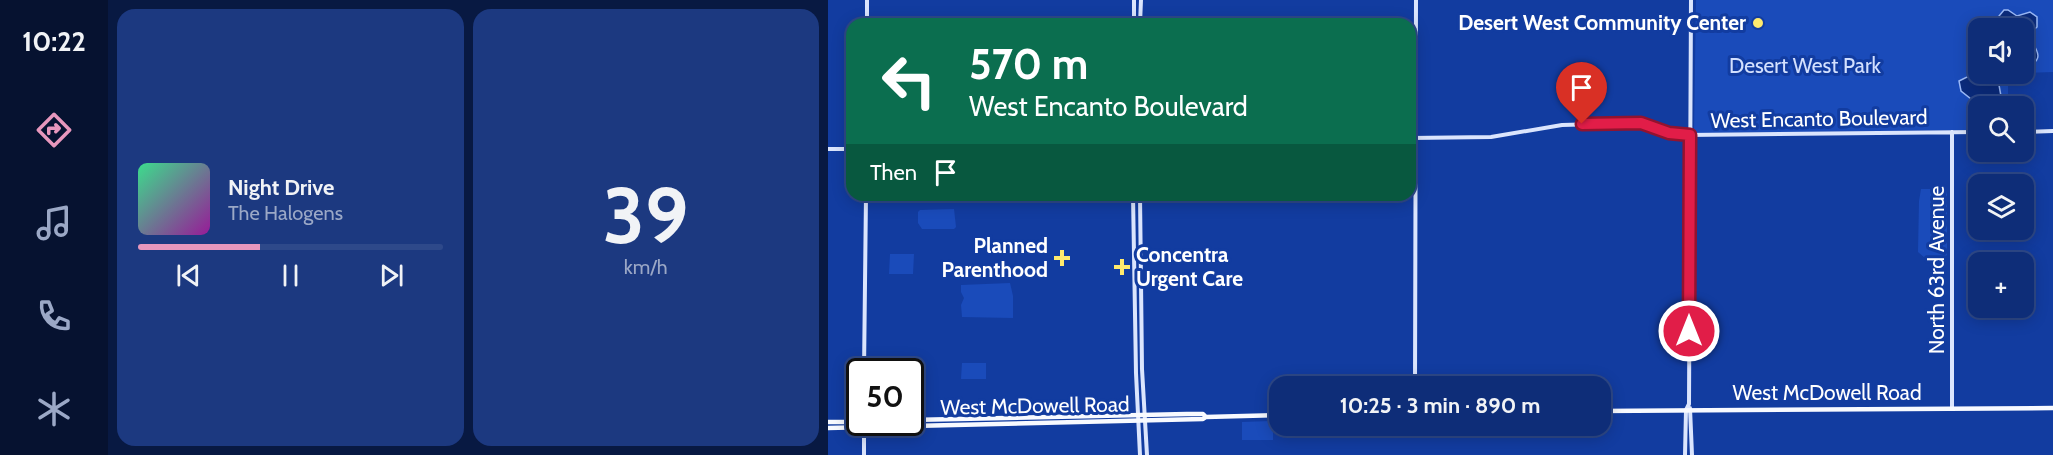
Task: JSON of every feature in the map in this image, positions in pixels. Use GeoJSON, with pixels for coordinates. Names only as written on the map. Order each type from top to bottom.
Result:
{"type":"FeatureCollection","features":[{"type":"Feature","properties":{"kind":"main road","name":"West McDowell Road"},"geometry":{"type":"LineString","coordinates":[[1611,411],[1689,408],[2053,408]]}},
{"type":"Feature","properties":{"kind":"main road","name":"West McDowell Road"},"geometry":{"type":"LineString","coordinates":[[924,423],[1142,417],[1203,419],[1206,417],[1269,415]]}},
{"type":"Feature","properties":{"kind":"main road","name":"West McDowell Road"},"geometry":{"type":"LineString","coordinates":[[924,421],[947,422]]}},
{"type":"Feature","properties":{"kind":"main road"},"geometry":{"type":"LineString","coordinates":[[828,423],[846,422]]}},
{"type":"Feature","properties":{"kind":"main road","name":"West McDowell Road"},"geometry":{"type":"LineString","coordinates":[[828,428],[846,426]]}},
{"type":"Feature","properties":{"kind":"street"},"geometry":{"type":"LineString","coordinates":[[867,0],[867,18]]}},
{"type":"Feature","properties":{"kind":"street"},"geometry":{"type":"LineString","coordinates":[[1134,0],[1134,18]]}},
{"type":"Feature","properties":{"kind":"street"},"geometry":{"type":"LineString","coordinates":[[1140,18],[1141,0]]}},
{"type":"Feature","properties":{"kind":"street"},"geometry":{"type":"LineString","coordinates":[[1416,0],[1416,138]]}},
{"type":"Feature","properties":{"kind":"street"},"geometry":{"type":"LineString","coordinates":[[1689,455],[1691,0]]}},
{"type":"Feature","properties":{"kind":"street","name":"West Encanto Boulevard"},"geometry":{"type":"LineString","coordinates":[[1416,138],[1491,137],[1562,125],[1635,123],[1646,124],[1669,133],[1690,135],[1968,132]]}},
{"type":"Feature","properties":{"kind":"street"},"geometry":{"type":"LineString","coordinates":[[2034,132],[2053,131]]}},
{"type":"Feature","properties":{"kind":"street","name":"North 63rd Avenue"},"geometry":{"type":"LineString","coordinates":[[1952,132],[1952,408]]}},
{"type":"Feature","properties":{"kind":"street"},"geometry":{"type":"LineString","coordinates":[[828,149],[846,149]]}},
{"type":"Feature","properties":{"kind":"street"},"geometry":{"type":"LineString","coordinates":[[864,358],[866,201]]}},
{"type":"Feature","properties":{"kind":"street"},"geometry":{"type":"LineString","coordinates":[[1133,201],[1136,373],[1147,455]]}},
{"type":"Feature","properties":{"kind":"street"},"geometry":{"type":"LineString","coordinates":[[1134,210],[1138,201]]}},
{"type":"Feature","properties":{"kind":"street"},"geometry":{"type":"LineString","coordinates":[[1140,201],[1142,417],[1140,455]]}},
{"type":"Feature","properties":{"kind":"street"},"geometry":{"type":"LineString","coordinates":[[1415,376],[1416,201]]}},
{"type":"Feature","properties":{"kind":"street"},"geometry":{"type":"LineString","coordinates":[[1134,210],[1137,211],[1140,243]]}},
{"type":"Feature","properties":{"kind":"street"},"geometry":{"type":"LineString","coordinates":[[1689,408],[1686,449],[1689,455]]}},
{"type":"Feature","properties":{"kind":"street"},"geometry":{"type":"LineString","coordinates":[[864,436],[864,455]]}},
{"type":"Feature","properties":{"kind":"green space","name":"Desert West Park"},"geometry":{"type":"Polygon","coordinates":[[[1696,0],[2053,0],[2053,72],[2034,73],[2034,18],[1968,18],[1968,84],[2008,84],[2008,96],[1968,96],[1968,130],[1697,133],[1694,131],[1696,0]]]}},
{"type":"Feature","properties":{"kind":"green space"},"geometry":{"type":"Polygon","coordinates":[[[1921,189],[1947,189],[1947,255],[1943,258],[1925,258],[1918,252],[1921,189]]]}},
{"type":"Feature","properties":{"kind":"green space"},"geometry":{"type":"Polygon","coordinates":[[[954,209],[956,227],[954,229],[922,229],[918,223],[920,210],[954,209]]]}},
{"type":"Feature","properties":{"kind":"green space"},"geometry":{"type":"Polygon","coordinates":[[[890,254],[914,254],[913,274],[889,274],[890,254]]]}},
{"type":"Feature","properties":{"kind":"green space"},"geometry":{"type":"Polygon","coordinates":[[[1010,283],[1013,296],[1013,318],[962,317],[961,305],[964,298],[961,285],[1010,283]]]}},
{"type":"Feature","properties":{"kind":"green space"},"geometry":{"type":"Polygon","coordinates":[[[962,363],[986,363],[986,379],[961,379],[962,363]]]}},
{"type":"Feature","properties":{"kind":"green space"},"geometry":{"type":"Polygon","coordinates":[[[1269,421],[1269,436],[1273,436],[1273,440],[1242,440],[1242,422],[1269,421]]]}},
{"type":"Feature","properties":{"kind":"shaded area"},"geometry":{"type":"Polygon","coordinates":[[[2004,10],[2017,16],[2030,12],[2037,17],[2037,27],[2034,30],[2034,18],[1999,18],[2004,10]]]}},
{"type":"Feature","properties":{"kind":"shaded area"},"geometry":{"type":"Polygon","coordinates":[[[2034,46],[2038,53],[2034,62],[2034,46]]]}},
{"type":"Feature","properties":{"kind":"shaded area"},"geometry":{"type":"Polygon","coordinates":[[[1967,77],[1968,84],[1999,84],[2001,96],[1968,97],[1961,91],[1959,81],[1967,77]]]}},
{"type":"Feature","properties":{"kind":"place","name":"Desert West Community Center"},"geometry":{"type":"Point","coordinates":[1758,23]}},
{"type":"Feature","properties":{"kind":"place","name":"Planned Parenthood"},"geometry":{"type":"Point","coordinates":[1062,258]}},
{"type":"Feature","properties":{"kind":"place","name":"Concentra Urgent Care"},"geometry":{"type":"Point","coordinates":[1122,267]}},
{"type":"Feature","properties":{"kind":"route"},"geometry":{"type":"LineString","coordinates":[[1582,124],[1641,123],[1669,133],[1690,135],[1689,331]]}}]}
